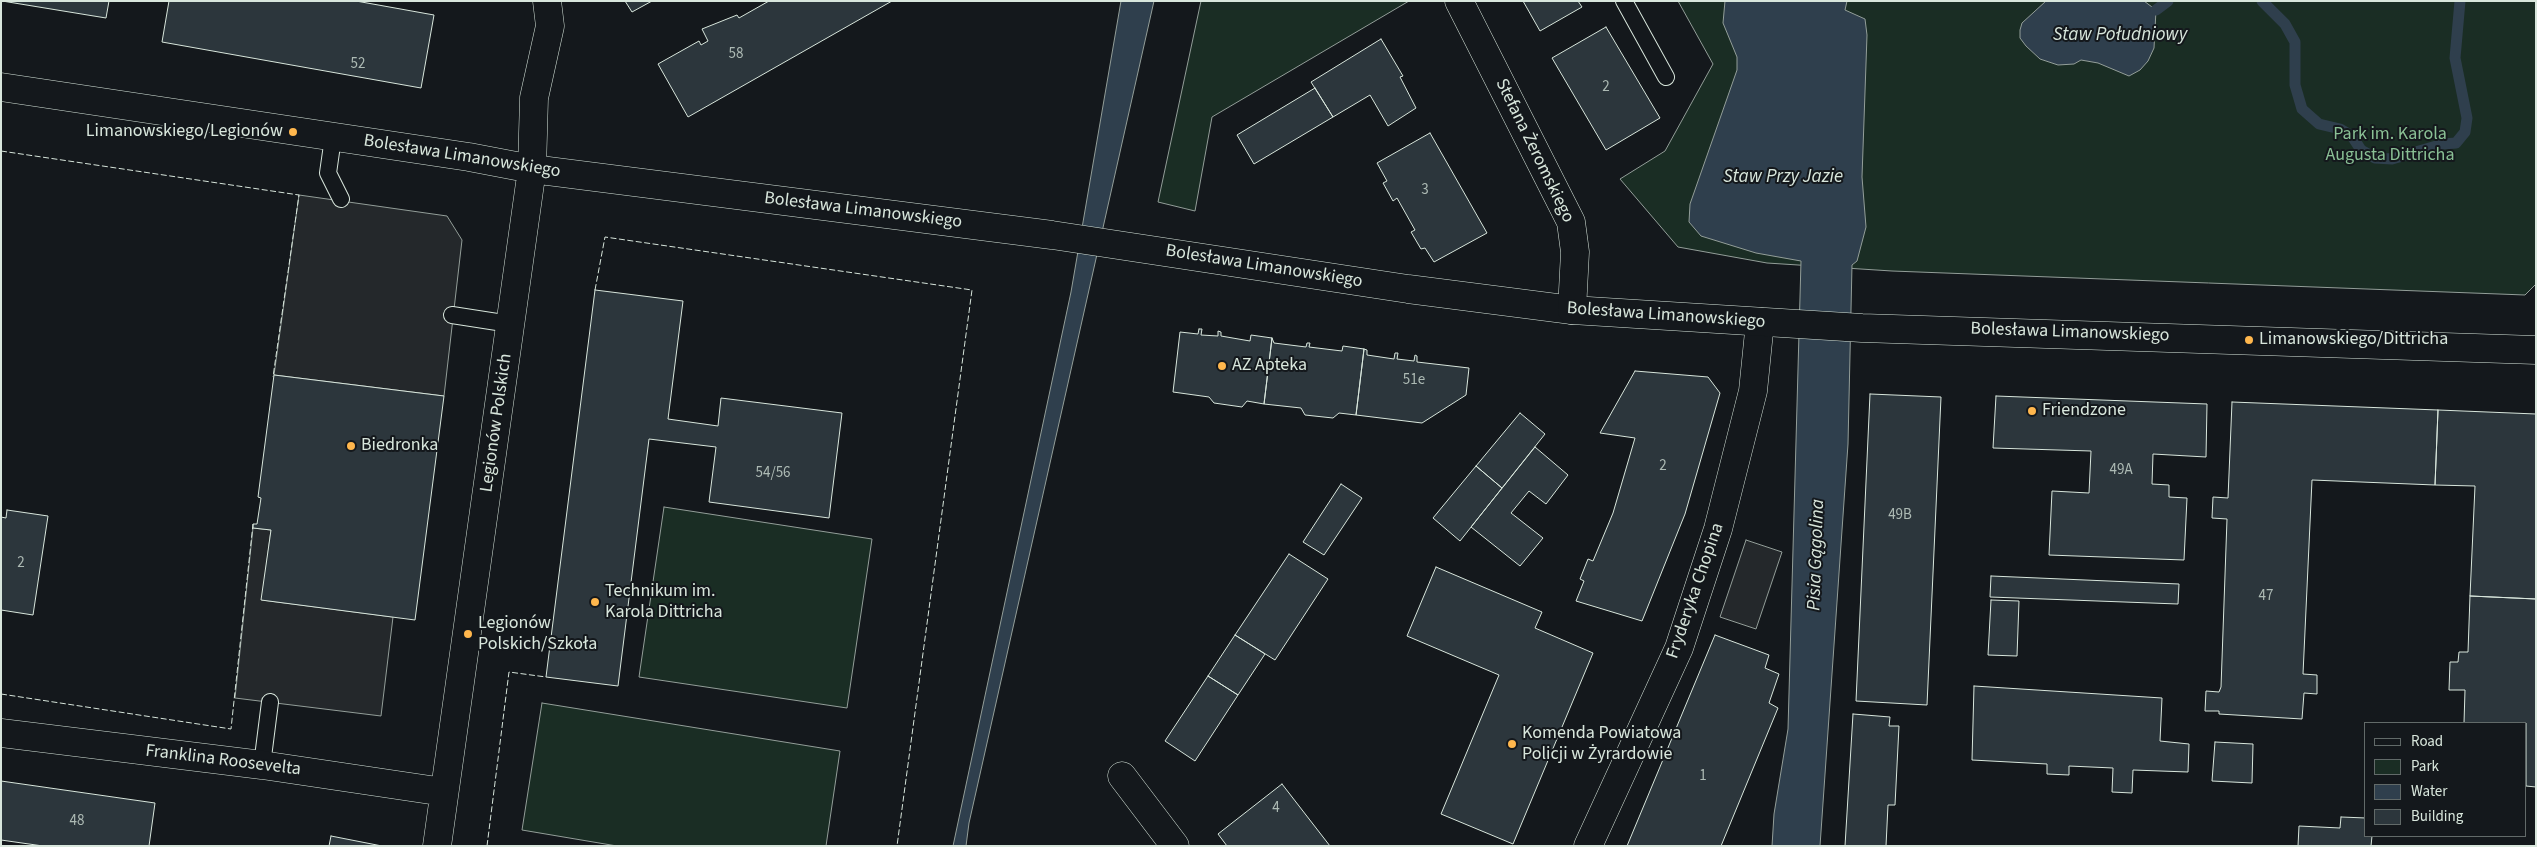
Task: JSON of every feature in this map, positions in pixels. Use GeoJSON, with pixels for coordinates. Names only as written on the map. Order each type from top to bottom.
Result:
{"type":"FeatureCollection","features":[{"type":"Feature","properties":{"kind":"street","name":"Legionów Polskich"},"geometry":{"type":"LineString","coordinates":[[437,846],[532,169],[534,98],[550,26],[548,1]]}},
{"type":"Feature","properties":{"kind":"street","name":"Stefana Żeromskiego"},"geometry":{"type":"LineString","coordinates":[[1459,1],[1571,222],[1575,252],[1572,310]]}},
{"type":"Feature","properties":{"kind":"street","name":"Bolesława Limanowskiego"},"geometry":{"type":"LineString","coordinates":[[1,87],[469,157],[532,169],[1052,236],[1388,286],[1572,310],[1862,328],[2536,350]]}},
{"type":"Feature","properties":{"kind":"street","name":"Fryderyka Chopina"},"geometry":{"type":"LineString","coordinates":[[1588,846],[1678,648],[1718,529],[1771,323]]}},
{"type":"Feature","properties":{"kind":"street","name":"Franklina Roosevelta"},"geometry":{"type":"LineString","coordinates":[[1,733],[262,766],[444,792]]}},
{"type":"Feature","properties":{"kind":"street"},"geometry":{"type":"LineString","coordinates":[[1122,776],[1175,846]]}},
{"type":"Feature","properties":{"kind":"lane"},"geometry":{"type":"LineString","coordinates":[[1624,1],[1666,77]]}},
{"type":"Feature","properties":{"kind":"lane"},"geometry":{"type":"LineString","coordinates":[[333,138],[328,173],[341,199]]}},
{"type":"Feature","properties":{"kind":"lane"},"geometry":{"type":"LineString","coordinates":[[452,315],[510,324]]}},
{"type":"Feature","properties":{"kind":"lane"},"geometry":{"type":"LineString","coordinates":[[262,766],[270,702]]}},
{"type":"Feature","properties":{"kind":"green space"},"geometry":{"type":"Polygon","coordinates":[[[1201,1],[1409,1],[1212,117],[1195,211],[1158,202],[1201,1]]]}},
{"type":"Feature","properties":{"kind":"green space","name":"Park im. Karola Augusta Dittricha"},"geometry":{"type":"Polygon","coordinates":[[[1678,1],[2536,1],[2536,284],[2525,295],[1892,271],[1767,263],[1678,247],[1620,179],[1665,151],[1713,64],[1678,1]]]}},
{"type":"Feature","properties":{"kind":"green space"},"geometry":{"type":"Polygon","coordinates":[[[664,507],[872,539],[847,708],[639,677],[664,507]]]}},
{"type":"Feature","properties":{"kind":"green space"},"geometry":{"type":"Polygon","coordinates":[[[542,703],[840,751],[826,846],[617,846],[522,830],[542,703]]]}},
{"type":"Feature","properties":{"kind":"shaded area"},"geometry":{"type":"Polygon","coordinates":[[[299,195],[447,216],[462,240],[444,396],[274,375],[299,195]]]}},
{"type":"Feature","properties":{"kind":"shaded area"},"geometry":{"type":"Polygon","coordinates":[[[253,528],[271,530],[262,600],[393,617],[381,716],[235,698],[253,528]]]}},
{"type":"Feature","properties":{"kind":"shaded area"},"geometry":{"type":"Polygon","coordinates":[[[1746,540],[1782,552],[1756,629],[1720,617],[1746,540]]]}},
{"type":"Feature","properties":{"kind":"water"},"geometry":{"type":"Polygon","coordinates":[[[1121,1],[1154,1],[969,823],[966,846],[953,846],[1071,292],[1121,1]]]}},
{"type":"Feature","properties":{"kind":"water"},"geometry":{"type":"Polygon","coordinates":[[[1725,1],[1847,1],[1845,10],[1865,19],[1867,35],[1862,177],[1866,227],[1857,261],[1852,265],[1848,444],[1820,846],[1772,846],[1774,814],[1788,729],[1801,261],[1756,253],[1701,236],[1689,222],[1690,204],[1737,70],[1737,57],[1723,23],[1725,1]]]}},
{"type":"Feature","properties":{"kind":"water","name":"Staw Południowy"},"geometry":{"type":"Polygon","coordinates":[[[2046,1],[2144,1],[2156,10],[2154,48],[2148,61],[2140,70],[2129,76],[2098,63],[2081,60],[2074,64],[2058,65],[2040,59],[2020,38],[2020,30],[2022,23],[2046,1]]]}},
{"type":"Feature","properties":{"kind":"building"},"geometry":{"type":"Polygon","coordinates":[[[2,1],[109,1],[106,18],[2,1]]]}},
{"type":"Feature","properties":{"kind":"building"},"geometry":{"type":"Polygon","coordinates":[[[169,1],[356,1],[434,15],[421,88],[162,42],[169,1]]]}},
{"type":"Feature","properties":{"kind":"building"},"geometry":{"type":"Polygon","coordinates":[[[625,1],[652,1],[632,12],[625,1]]]}},
{"type":"Feature","properties":{"kind":"building"},"geometry":{"type":"Polygon","coordinates":[[[769,1],[892,1],[688,117],[658,64],[699,41],[701,45],[708,41],[702,29],[737,15],[739,18],[769,1]]]}},
{"type":"Feature","properties":{"kind":"building"},"geometry":{"type":"Polygon","coordinates":[[[1523,1],[1578,1],[1582,7],[1540,31],[1523,1]]]}},
{"type":"Feature","properties":{"kind":"building"},"geometry":{"type":"Polygon","coordinates":[[[1606,27],[1660,118],[1606,150],[1552,58],[1606,27]]]}},
{"type":"Feature","properties":{"kind":"building"},"geometry":{"type":"Polygon","coordinates":[[[1381,39],[1403,76],[1400,77],[1416,108],[1388,126],[1370,95],[1333,117],[1311,82],[1381,39]]]}},
{"type":"Feature","properties":{"kind":"building"},"geometry":{"type":"Polygon","coordinates":[[[1315,88],[1333,117],[1254,164],[1237,135],[1315,88]]]}},
{"type":"Feature","properties":{"kind":"building"},"geometry":{"type":"Polygon","coordinates":[[[1430,133],[1487,233],[1434,262],[1425,248],[1421,249],[1411,232],[1415,230],[1397,198],[1393,201],[1383,183],[1387,181],[1377,163],[1430,133]]]}},
{"type":"Feature","properties":{"kind":"building"},"geometry":{"type":"Polygon","coordinates":[[[595,290],[683,301],[668,419],[718,426],[721,398],[842,413],[829,518],[709,502],[716,447],[649,439],[618,686],[546,677],[595,290]]]}},
{"type":"Feature","properties":{"kind":"building","name":"AZ Apteka"},"geometry":{"type":"Polygon","coordinates":[[[1199,329],[1202,329],[1201,335],[1218,336],[1218,331],[1221,332],[1221,336],[1250,341],[1251,335],[1272,338],[1264,404],[1247,401],[1242,407],[1214,403],[1209,397],[1173,392],[1180,332],[1198,334],[1199,329]]]}},
{"type":"Feature","properties":{"kind":"building"},"geometry":{"type":"Polygon","coordinates":[[[1272,338],[1274,343],[1306,347],[1307,343],[1310,343],[1309,347],[1342,351],[1343,346],[1364,349],[1356,415],[1339,413],[1333,418],[1305,415],[1301,408],[1264,404],[1272,338]]]}},
{"type":"Feature","properties":{"kind":"building"},"geometry":{"type":"Polygon","coordinates":[[[1364,349],[1367,350],[1367,355],[1394,359],[1395,353],[1398,353],[1397,359],[1414,361],[1415,355],[1417,356],[1417,362],[1469,368],[1466,395],[1422,423],[1356,415],[1364,349]]]}},
{"type":"Feature","properties":{"kind":"building"},"geometry":{"type":"Polygon","coordinates":[[[1635,371],[1708,377],[1720,393],[1685,514],[1642,621],[1576,601],[1584,581],[1580,579],[1588,559],[1593,561],[1613,513],[1635,438],[1600,433],[1635,371]]]}},
{"type":"Feature","properties":{"kind":"building","name":"Biedronka"},"geometry":{"type":"Polygon","coordinates":[[[274,375],[444,396],[415,620],[261,600],[271,530],[253,528],[253,524],[257,524],[261,498],[258,497],[274,375]]]}},
{"type":"Feature","properties":{"kind":"building"},"geometry":{"type":"Polygon","coordinates":[[[1870,394],[1941,397],[1927,705],[1856,701],[1870,394]]]}},
{"type":"Feature","properties":{"kind":"building"},"geometry":{"type":"Polygon","coordinates":[[[1996,396],[2207,404],[2206,457],[2153,454],[2152,484],[2169,485],[2169,497],[2187,498],[2184,560],[2049,555],[2052,491],[2089,493],[2091,451],[1993,448],[1996,396]]]}},
{"type":"Feature","properties":{"kind":"building"},"geometry":{"type":"Polygon","coordinates":[[[2232,402],[2438,410],[2435,485],[2312,480],[2303,674],[2317,675],[2317,694],[2304,693],[2302,719],[2219,714],[2219,711],[2205,711],[2206,691],[2219,692],[2221,687],[2227,519],[2212,518],[2213,497],[2228,498],[2232,402]]]}},
{"type":"Feature","properties":{"kind":"building"},"geometry":{"type":"Polygon","coordinates":[[[2438,410],[2536,414],[2536,599],[2470,596],[2475,486],[2435,485],[2438,410]]]}},
{"type":"Feature","properties":{"kind":"building"},"geometry":{"type":"Polygon","coordinates":[[[1520,413],[1545,434],[1502,488],[1476,466],[1520,413]]]}},
{"type":"Feature","properties":{"kind":"building"},"geometry":{"type":"Polygon","coordinates":[[[1535,447],[1568,475],[1546,504],[1529,491],[1511,513],[1543,538],[1520,566],[1471,527],[1535,447]]]}},
{"type":"Feature","properties":{"kind":"building"},"geometry":{"type":"Polygon","coordinates":[[[1476,466],[1502,488],[1460,541],[1433,518],[1476,466]]]}},
{"type":"Feature","properties":{"kind":"building"},"geometry":{"type":"Polygon","coordinates":[[[1341,484],[1362,498],[1324,555],[1303,542],[1341,484]]]}},
{"type":"Feature","properties":{"kind":"building"},"geometry":{"type":"Polygon","coordinates":[[[7,510],[48,516],[33,615],[1,610],[1,517],[6,518],[7,510]]]}},
{"type":"Feature","properties":{"kind":"building"},"geometry":{"type":"Polygon","coordinates":[[[1289,554],[1328,579],[1275,660],[1235,635],[1289,554]]]}},
{"type":"Feature","properties":{"kind":"building","name":"Komenda Powiatowa Policji w Żyrardowie"},"geometry":{"type":"Polygon","coordinates":[[[1436,567],[1542,612],[1535,628],[1593,653],[1513,844],[1441,814],[1499,675],[1407,636],[1436,567]]]}},
{"type":"Feature","properties":{"kind":"building"},"geometry":{"type":"Polygon","coordinates":[[[1991,576],[2179,584],[2178,604],[1990,597],[1991,576]]]}},
{"type":"Feature","properties":{"kind":"building"},"geometry":{"type":"Polygon","coordinates":[[[2470,596],[2536,599],[2536,787],[2527,786],[2527,722],[2464,722],[2465,690],[2449,690],[2450,662],[2458,662],[2459,652],[2468,652],[2470,596]]]}},
{"type":"Feature","properties":{"kind":"building"},"geometry":{"type":"Polygon","coordinates":[[[1991,600],[2019,601],[2017,656],[1988,655],[1991,600]]]}},
{"type":"Feature","properties":{"kind":"building"},"geometry":{"type":"Polygon","coordinates":[[[1235,635],[1265,654],[1238,695],[1208,676],[1235,635]]]}},
{"type":"Feature","properties":{"kind":"building"},"geometry":{"type":"Polygon","coordinates":[[[1715,635],[1769,655],[1765,668],[1779,674],[1769,703],[1778,708],[1721,846],[1627,846],[1715,635]]]}},
{"type":"Feature","properties":{"kind":"building"},"geometry":{"type":"Polygon","coordinates":[[[1208,676],[1238,695],[1195,761],[1165,741],[1208,676]]]}},
{"type":"Feature","properties":{"kind":"building"},"geometry":{"type":"Polygon","coordinates":[[[1974,686],[2162,698],[2160,741],[2189,744],[2188,772],[2133,770],[2132,793],[2112,792],[2113,768],[2069,766],[2069,775],[2047,774],[2047,764],[1972,760],[1974,686]]]}},
{"type":"Feature","properties":{"kind":"building"},"geometry":{"type":"Polygon","coordinates":[[[1853,714],[1890,717],[1889,726],[1899,726],[1895,805],[1888,805],[1886,846],[1845,846],[1853,714]]]}},
{"type":"Feature","properties":{"kind":"building"},"geometry":{"type":"Polygon","coordinates":[[[2215,742],[2253,744],[2252,783],[2212,781],[2215,742]]]}},
{"type":"Feature","properties":{"kind":"building"},"geometry":{"type":"Polygon","coordinates":[[[1,781],[155,803],[149,846],[43,846],[1,840],[1,781]]]}},
{"type":"Feature","properties":{"kind":"building"},"geometry":{"type":"Polygon","coordinates":[[[1282,784],[1330,846],[1227,846],[1218,834],[1282,784]]]}},
{"type":"Feature","properties":{"kind":"building"},"geometry":{"type":"Polygon","coordinates":[[[2341,817],[2364,818],[2364,837],[2372,837],[2371,846],[2298,846],[2299,826],[2340,828],[2341,817]]]}},
{"type":"Feature","properties":{"kind":"building"},"geometry":{"type":"Polygon","coordinates":[[[331,836],[382,846],[329,846],[331,836]]]}},
{"type":"Feature","properties":{"kind":"waterway"},"geometry":{"type":"LineString","coordinates":[[2156,10],[2168,1]]}},
{"type":"Feature","properties":{"kind":"waterway"},"geometry":{"type":"LineString","coordinates":[[2262,1],[2285,24],[2295,42],[2295,85],[2302,109],[2319,124],[2340,129],[2352,136],[2361,150],[2375,158],[2392,159],[2443,144],[2456,143],[2465,132],[2467,118],[2455,58],[2460,1]]}},
{"type":"Feature","properties":{"kind":"fence"},"geometry":{"type":"LineString","coordinates":[[1,151],[299,195],[273,377]]}},
{"type":"Feature","properties":{"kind":"fence"},"geometry":{"type":"LineString","coordinates":[[595,290],[605,237],[972,290],[897,846]]}},
{"type":"Feature","properties":{"kind":"fence"},"geometry":{"type":"LineString","coordinates":[[1,694],[231,729],[253,524]]}},
{"type":"Feature","properties":{"kind":"fence"},"geometry":{"type":"LineString","coordinates":[[487,846],[509,672],[546,677]]}},
{"type":"Feature","properties":{"kind":"place","name":"Limanowskiego/Legionów"},"geometry":{"type":"Point","coordinates":[293,132]}},
{"type":"Feature","properties":{"kind":"place","name":"Limanowskiego/Dittricha"},"geometry":{"type":"Point","coordinates":[2249,340]}},
{"type":"Feature","properties":{"kind":"place","name":"AZ Apteka"},"geometry":{"type":"Point","coordinates":[1222,366]}},
{"type":"Feature","properties":{"kind":"place","name":"Friendzone"},"geometry":{"type":"Point","coordinates":[2032,411]}},
{"type":"Feature","properties":{"kind":"place","name":"Biedronka"},"geometry":{"type":"Point","coordinates":[351,446]}},
{"type":"Feature","properties":{"kind":"place","name":"Technikum im. Karola Dittricha"},"geometry":{"type":"Point","coordinates":[595,602]}},
{"type":"Feature","properties":{"kind":"place","name":"Legionów Polskich/Szkoła"},"geometry":{"type":"Point","coordinates":[468,634]}},
{"type":"Feature","properties":{"kind":"place","name":"Komenda Powiatowa Policji w Żyrardowie"},"geometry":{"type":"Point","coordinates":[1512,744]}},
{"type":"Feature","properties":{"kind":"water label","name":"Staw Przy Jazie"},"geometry":{"type":"Point","coordinates":[1783,178]}},
{"type":"Feature","properties":{"kind":"water label","name":"Pisia Gągolina"},"geometry":{"type":"Point","coordinates":[1817,555]}}]}
